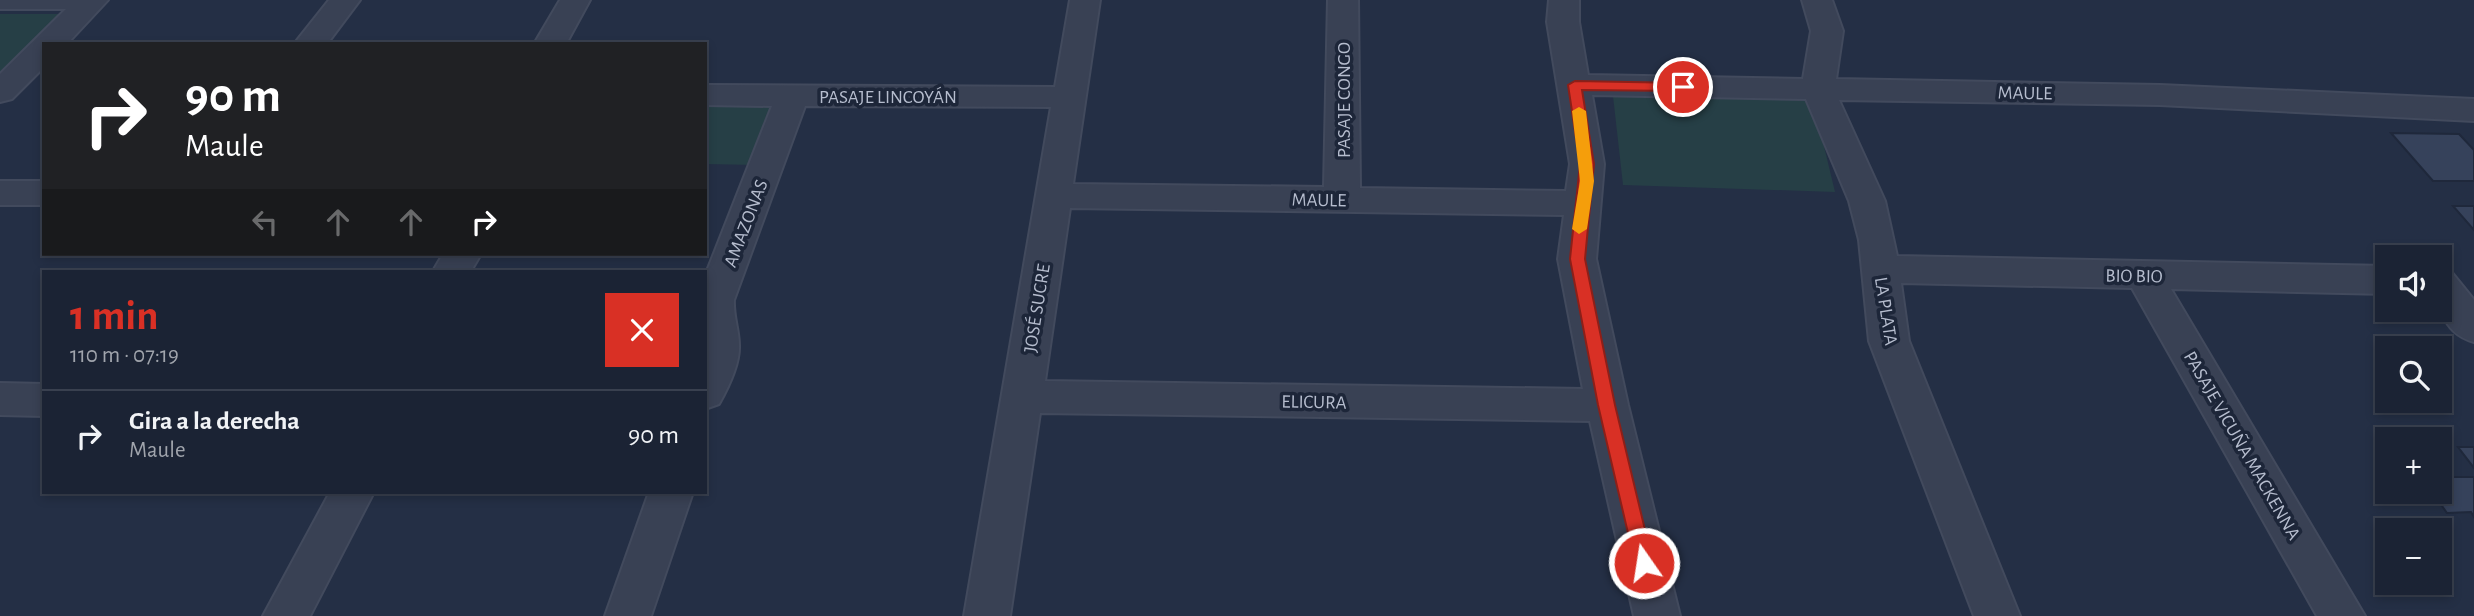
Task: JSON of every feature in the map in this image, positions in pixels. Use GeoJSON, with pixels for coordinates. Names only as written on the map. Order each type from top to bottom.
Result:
{"type":"FeatureCollection","features":[{"type":"Feature","properties":{"kind":"street"},"geometry":{"type":"LineString","coordinates":[[0,0],[93,0]]}},
{"type":"Feature","properties":{"kind":"street"},"geometry":{"type":"LineString","coordinates":[[51,42],[93,0]]}},
{"type":"Feature","properties":{"kind":"street"},"geometry":{"type":"LineString","coordinates":[[312,42],[345,0]]}},
{"type":"Feature","properties":{"kind":"street"},"geometry":{"type":"LineString","coordinates":[[551,42],[575,0]]}},
{"type":"Feature","properties":{"kind":"street","name":"JOSÉ SUCRE"},"geometry":{"type":"LineString","coordinates":[[987,616],[1085,0]]}},
{"type":"Feature","properties":{"kind":"street","name":"PASAJE CONGO"},"geometry":{"type":"LineString","coordinates":[[1342,199],[1343,0]]}},
{"type":"Feature","properties":{"kind":"street"},"geometry":{"type":"LineString","coordinates":[[1564,0],[1563,22],[1587,164],[1577,259],[1607,405],[1657,616]]}},
{"type":"Feature","properties":{"kind":"street"},"geometry":{"type":"LineString","coordinates":[[1817,0],[1827,31],[1818,89]]}},
{"type":"Feature","properties":{"kind":"street"},"geometry":{"type":"LineString","coordinates":[[0,92],[42,51]]}},
{"type":"Feature","properties":{"kind":"street","name":"MAULE"},"geometry":{"type":"LineString","coordinates":[[1575,85],[2160,95],[2474,110]]}},
{"type":"Feature","properties":{"kind":"street","name":"LA PLATA"},"geometry":{"type":"LineString","coordinates":[[1818,89],[1867,201],[1877,240],[1889,341],[1997,616]]}},
{"type":"Feature","properties":{"kind":"street","name":"PASAJE LINCOYÁN"},"geometry":{"type":"LineString","coordinates":[[707,95],[1070,97]]}},
{"type":"Feature","properties":{"kind":"street","name":"AMAZONAS"},"geometry":{"type":"LineString","coordinates":[[707,387],[719,354],[720,342],[713,318],[715,300],[793,95]]}},
{"type":"Feature","properties":{"kind":"street"},"geometry":{"type":"LineString","coordinates":[[0,193],[42,193]]}},
{"type":"Feature","properties":{"kind":"street","name":"MAULE"},"geometry":{"type":"LineString","coordinates":[[1054,196],[1583,203]]}},
{"type":"Feature","properties":{"kind":"street","name":"BIO BIO"},"geometry":{"type":"LineString","coordinates":[[1880,269],[2375,280]]}},
{"type":"Feature","properties":{"kind":"street","name":"PASAJE VICUÑA MACKENNA"},"geometry":{"type":"LineString","coordinates":[[2144,275],[2342,616]]}},
{"type":"Feature","properties":{"kind":"street"},"geometry":{"type":"LineString","coordinates":[[2452,282],[2474,283]]}},
{"type":"Feature","properties":{"kind":"street"},"geometry":{"type":"LineString","coordinates":[[2452,298],[2474,328]]}},
{"type":"Feature","properties":{"kind":"street","name":"ELICURA"},"geometry":{"type":"LineString","coordinates":[[1022,397],[1607,405]]}},
{"type":"Feature","properties":{"kind":"street"},"geometry":{"type":"LineString","coordinates":[[0,399],[42,400]]}},
{"type":"Feature","properties":{"kind":"street"},"geometry":{"type":"LineString","coordinates":[[286,616],[351,494]]}},
{"type":"Feature","properties":{"kind":"street"},"geometry":{"type":"LineString","coordinates":[[628,616],[670,494]]}},
{"type":"Feature","properties":{"kind":"green space"},"geometry":{"type":"Polygon","coordinates":[[[0,14],[61,14],[0,75],[0,14]]]}},
{"type":"Feature","properties":{"kind":"green space"},"geometry":{"type":"Polygon","coordinates":[[[1613,96],[1812,96],[1835,192],[1623,185],[1613,96]]]}},
{"type":"Feature","properties":{"kind":"green space"},"geometry":{"type":"Polygon","coordinates":[[[707,105],[779,106],[756,165],[707,164],[707,105]]]}},
{"type":"Feature","properties":{"kind":"building"},"geometry":{"type":"Polygon","coordinates":[[[2391,133],[2459,134],[2474,150],[2474,181],[2433,181],[2391,133]]]}},
{"type":"Feature","properties":{"kind":"building"},"geometry":{"type":"Polygon","coordinates":[[[2453,206],[2474,206],[2474,230],[2453,206]]]}},
{"type":"Feature","properties":{"kind":"building"},"geometry":{"type":"Polygon","coordinates":[[[2458,447],[2474,447],[2474,468],[2458,447]]]}},
{"type":"Feature","properties":{"kind":"building"},"geometry":{"type":"Polygon","coordinates":[[[2452,477],[2474,477],[2474,517],[2471,512],[2447,513],[2441,504],[2452,504],[2452,477]]]}},
{"type":"Feature","properties":{"kind":"slow traffic"},"geometry":{"type":"LineString","coordinates":[[1579,111],[1587,181],[1579,229]]}},
{"type":"Feature","properties":{"kind":"route"},"geometry":{"type":"LineString","coordinates":[[1644,563],[1607,405],[1577,259],[1587,164],[1575,85],[1683,87]]}}]}
